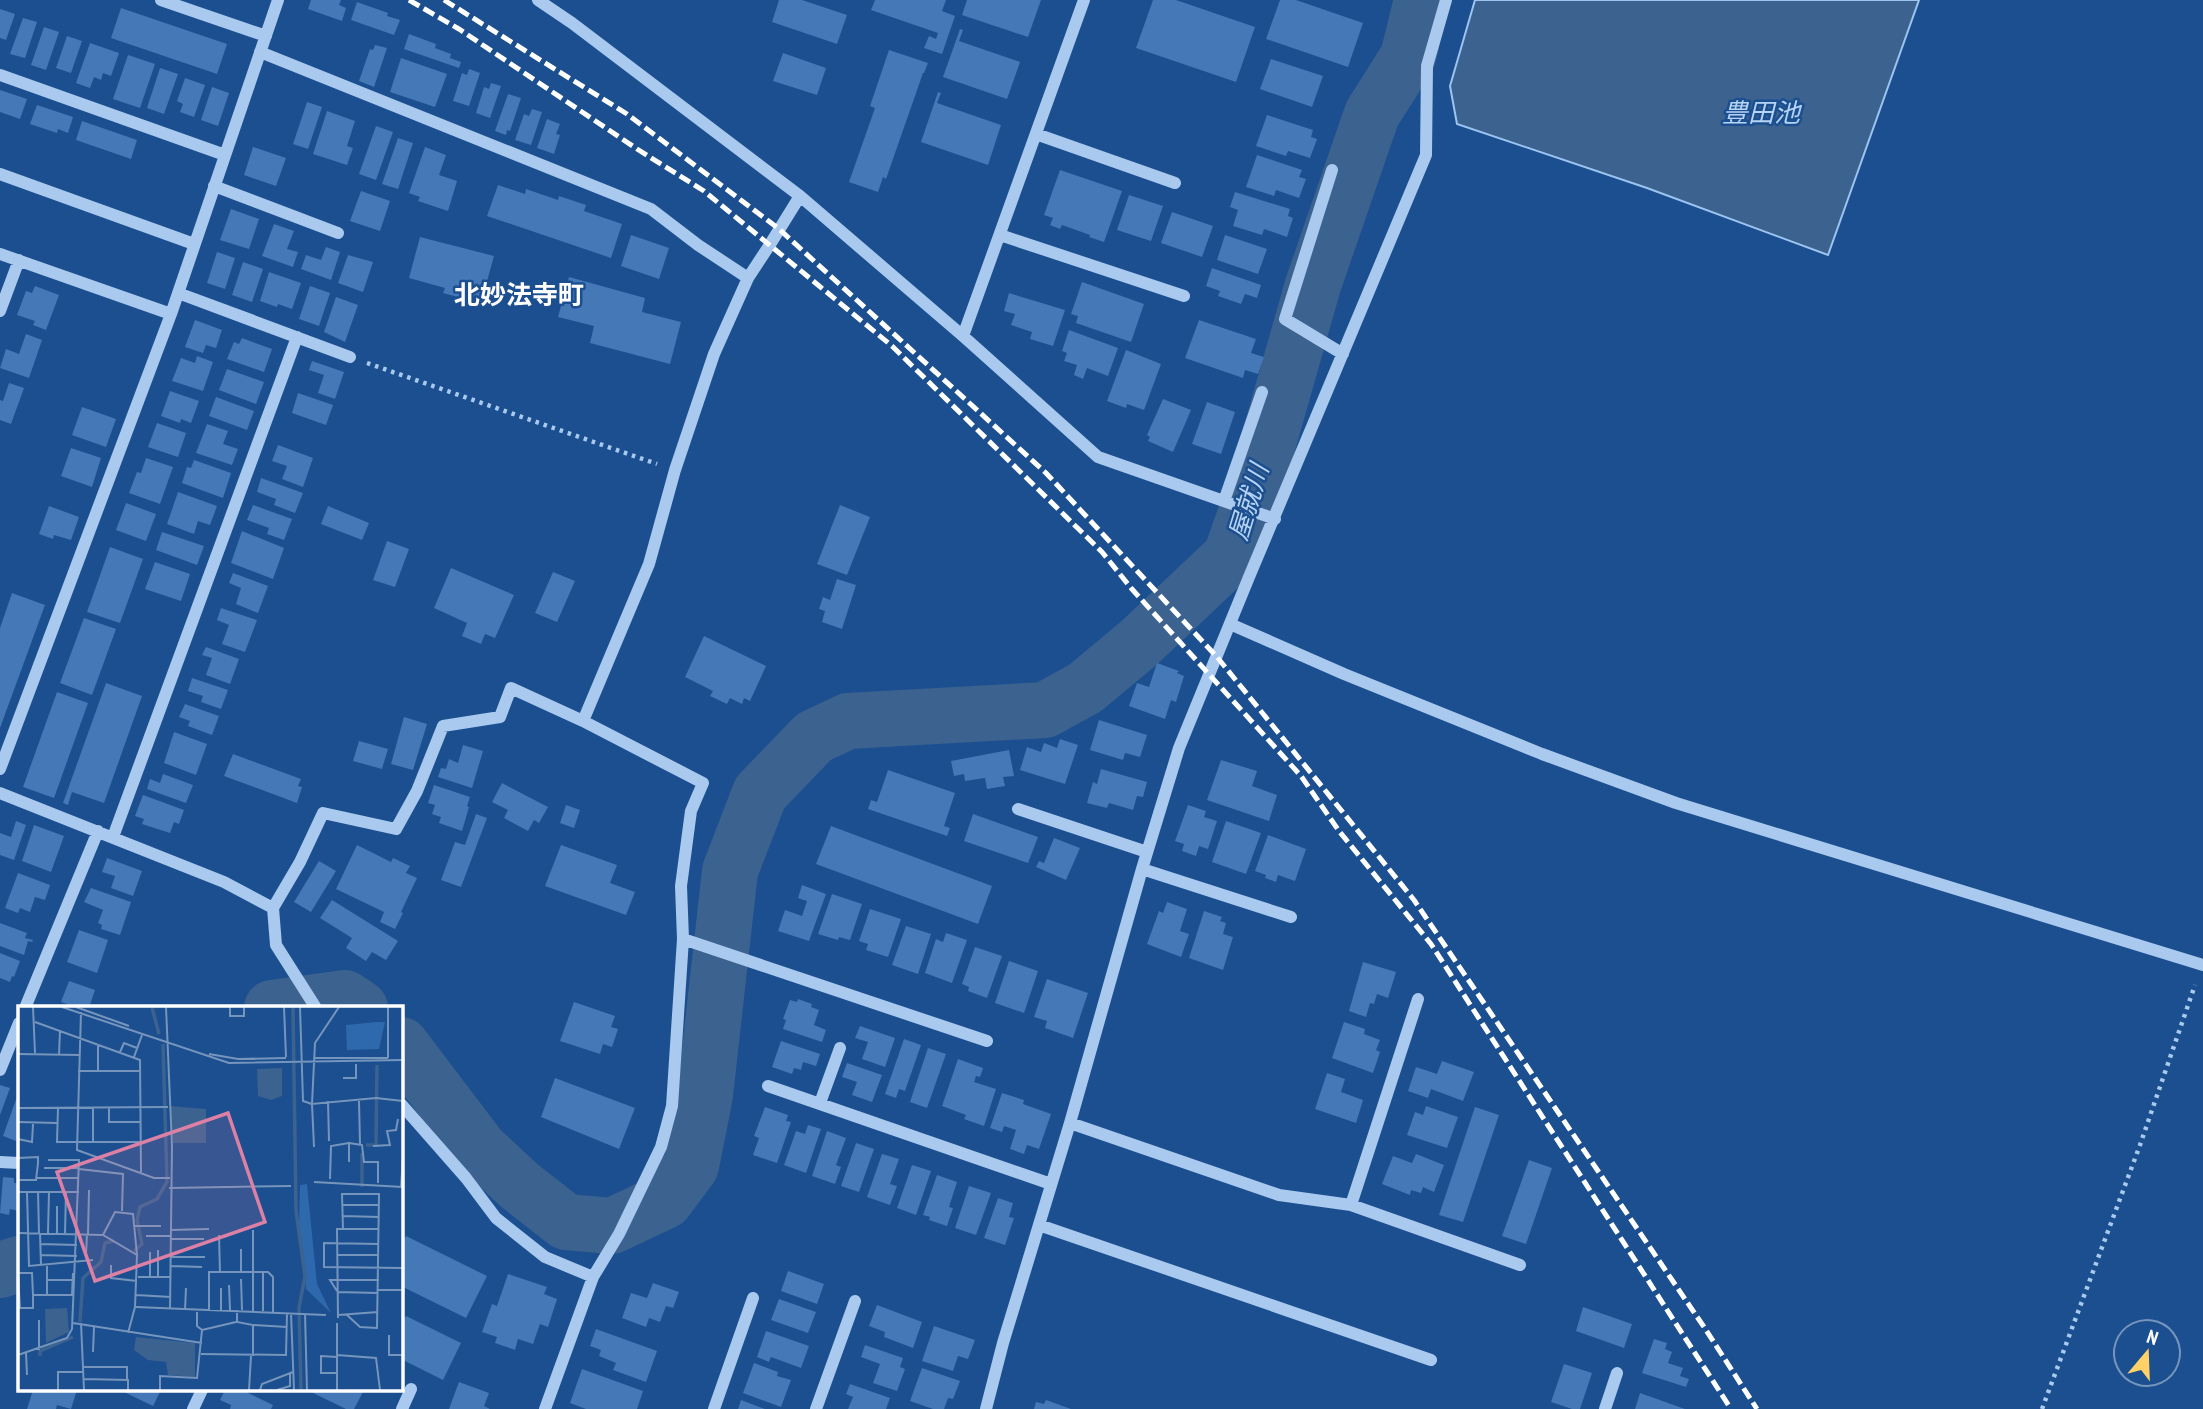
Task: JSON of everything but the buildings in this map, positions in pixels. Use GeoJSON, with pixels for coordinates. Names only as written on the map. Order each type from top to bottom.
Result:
{"type":"FeatureCollection","features":[{"type":"Feature","properties":{"kind":"street"},"geometry":{"type":"LineString","coordinates":[[161,0],[265,36]]}},
{"type":"Feature","properties":{"kind":"street"},"geometry":{"type":"LineString","coordinates":[[0,769],[171,314],[278,0]]}},
{"type":"Feature","properties":{"kind":"street"},"geometry":{"type":"LineString","coordinates":[[538,0],[800,196],[1098,457],[1275,519]]}},
{"type":"Feature","properties":{"kind":"street"},"geometry":{"type":"LineString","coordinates":[[963,336],[1084,0]]}},
{"type":"Feature","properties":{"kind":"street"},"geometry":{"type":"LineString","coordinates":[[986,1409],[1003,1343],[1179,748],[1426,155],[1427,66],[1446,0]]}},
{"type":"Feature","properties":{"kind":"street"},"geometry":{"type":"LineString","coordinates":[[260,52],[651,209],[748,278]]}},
{"type":"Feature","properties":{"kind":"street"},"geometry":{"type":"LineString","coordinates":[[0,75],[225,155]]}},
{"type":"Feature","properties":{"kind":"street"},"geometry":{"type":"LineString","coordinates":[[1036,134],[1175,183]]}},
{"type":"Feature","properties":{"kind":"street"},"geometry":{"type":"LineString","coordinates":[[1332,170],[1285,319],[1343,354]]}},
{"type":"Feature","properties":{"kind":"street"},"geometry":{"type":"LineString","coordinates":[[0,174],[194,244]]}},
{"type":"Feature","properties":{"kind":"street"},"geometry":{"type":"LineString","coordinates":[[215,186],[338,233]]}},
{"type":"Feature","properties":{"kind":"street"},"geometry":{"type":"LineString","coordinates":[[583,721],[649,565],[675,470],[715,354],[748,278],[800,196]]}},
{"type":"Feature","properties":{"kind":"street"},"geometry":{"type":"LineString","coordinates":[[1000,235],[1184,296]]}},
{"type":"Feature","properties":{"kind":"street"},"geometry":{"type":"LineString","coordinates":[[0,254],[171,314]]}},
{"type":"Feature","properties":{"kind":"street"},"geometry":{"type":"LineString","coordinates":[[0,311],[19,260]]}},
{"type":"Feature","properties":{"kind":"street"},"geometry":{"type":"LineString","coordinates":[[178,293],[350,357]]}},
{"type":"Feature","properties":{"kind":"street"},"geometry":{"type":"LineString","coordinates":[[113,837],[297,337]]}},
{"type":"Feature","properties":{"kind":"street"},"geometry":{"type":"LineString","coordinates":[[1229,503],[1262,392]]}},
{"type":"Feature","properties":{"kind":"street"},"geometry":{"type":"LineString","coordinates":[[1230,624],[1356,679],[1542,754],[1676,803],[2203,965]]}},
{"type":"Feature","properties":{"kind":"street"},"geometry":{"type":"LineString","coordinates":[[315,1006],[276,945],[273,908],[300,862],[323,813],[396,829],[417,791],[443,726],[500,717],[511,688],[583,721],[703,783],[691,811],[681,886],[684,939],[672,1105],[661,1147],[619,1234],[593,1277],[545,1409]]}},
{"type":"Feature","properties":{"kind":"street"},"geometry":{"type":"LineString","coordinates":[[0,793],[224,882],[273,908]]}},
{"type":"Feature","properties":{"kind":"street"},"geometry":{"type":"LineString","coordinates":[[1018,808],[1147,852]]}},
{"type":"Feature","properties":{"kind":"street"},"geometry":{"type":"LineString","coordinates":[[27,1006],[98,831]]}},
{"type":"Feature","properties":{"kind":"street"},"geometry":{"type":"LineString","coordinates":[[1142,869],[1290,917]]}},
{"type":"Feature","properties":{"kind":"street"},"geometry":{"type":"LineString","coordinates":[[684,939],[987,1041]]}},
{"type":"Feature","properties":{"kind":"street"},"geometry":{"type":"LineString","coordinates":[[1351,1205],[1418,999]]}},
{"type":"Feature","properties":{"kind":"street"},"geometry":{"type":"LineString","coordinates":[[0,1070],[18,1025]]}},
{"type":"Feature","properties":{"kind":"street"},"geometry":{"type":"LineString","coordinates":[[820,1103],[839,1048]]}},
{"type":"Feature","properties":{"kind":"street"},"geometry":{"type":"LineString","coordinates":[[768,1086],[1051,1184]]}},
{"type":"Feature","properties":{"kind":"street"},"geometry":{"type":"LineString","coordinates":[[402,1105],[466,1178],[496,1218],[545,1257],[593,1277]]}},
{"type":"Feature","properties":{"kind":"street"},"geometry":{"type":"LineString","coordinates":[[1070,1123],[1279,1195],[1351,1205],[1520,1265]]}},
{"type":"Feature","properties":{"kind":"street"},"geometry":{"type":"LineString","coordinates":[[0,1163],[18,1163]]}},
{"type":"Feature","properties":{"kind":"street"},"geometry":{"type":"LineString","coordinates":[[1039,1225],[1432,1360]]}},
{"type":"Feature","properties":{"kind":"street"},"geometry":{"type":"LineString","coordinates":[[714,1409],[753,1298]]}},
{"type":"Feature","properties":{"kind":"street"},"geometry":{"type":"LineString","coordinates":[[816,1409],[855,1301]]}},
{"type":"Feature","properties":{"kind":"street"},"geometry":{"type":"LineString","coordinates":[[1605,1409],[1617,1373]]}},
{"type":"Feature","properties":{"kind":"street"},"geometry":{"type":"LineString","coordinates":[[402,1409],[411,1389]]}},
{"type":"Feature","properties":{"kind":"street"},"geometry":{"type":"LineString","coordinates":[[193,1409],[201,1392]]}},
{"type":"Feature","properties":{"kind":"path"},"geometry":{"type":"LineString","coordinates":[[350,357],[675,470]]}},
{"type":"Feature","properties":{"kind":"path"},"geometry":{"type":"LineString","coordinates":[[2042,1409],[2203,965]]}},
{"type":"Feature","properties":{"kind":"water","name":"豊田池"},"geometry":{"type":"Polygon","coordinates":[[[1475,0],[1919,0],[1828,255],[1647,188],[1457,124],[1450,86],[1475,0]]]}},
{"type":"Feature","properties":{"kind":"waterway","name":"屋就川"},"geometry":{"type":"LineString","coordinates":[[402,1046],[480,1149],[520,1186],[566,1222],[612,1226],[665,1201],[691,1166],[705,1095],[730,871],[760,793],[814,737],[848,721],[1045,710],[1085,688],[1139,643],[1231,556],[1257,482],[1313,285],[1372,114],[1408,57],[1422,0]]}},
{"type":"Feature","properties":{"kind":"waterway"},"geometry":{"type":"LineString","coordinates":[[287,1006],[345,998],[357,1006]]}},
{"type":"Feature","properties":{"kind":"waterway"},"geometry":{"type":"LineString","coordinates":[[0,1270],[18,1264]]}},
{"type":"Feature","properties":{"kind":"railway"},"geometry":{"type":"LineString","coordinates":[[409,0],[459,29],[704,191],[892,346],[1102,552],[1131,588],[1301,776],[1339,831],[1431,944],[1731,1409]]}},
{"type":"Feature","properties":{"kind":"railway"},"geometry":{"type":"LineString","coordinates":[[444,0],[627,114],[779,229],[1046,473],[1217,657],[1414,900],[1757,1409]]}},
{"type":"Feature","properties":{"kind":"district","name":"北妙法寺町"},"geometry":{"type":"Point","coordinates":[519,294]}}]}
